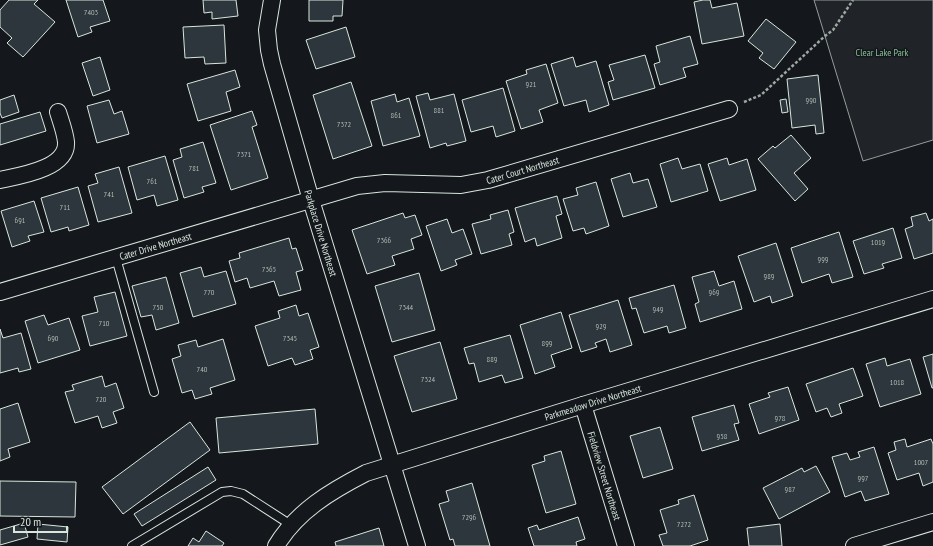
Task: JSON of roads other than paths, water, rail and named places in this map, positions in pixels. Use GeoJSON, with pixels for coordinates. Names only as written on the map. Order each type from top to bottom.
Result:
{"type":"FeatureCollection","features":[{"type":"Feature","properties":{"kind":"street","name":"Parkplace Drive Northeast"},"geometry":{"type":"LineString","coordinates":[[272,0],[267,30],[269,50],[312,200],[418,546]]}},
{"type":"Feature","properties":{"kind":"street","name":"Cater Court Northeast"},"geometry":{"type":"LineString","coordinates":[[312,200],[357,186],[385,183],[461,185],[488,180],[729,108]]}},
{"type":"Feature","properties":{"kind":"street"},"geometry":{"type":"LineString","coordinates":[[0,180],[45,168],[55,163],[64,153],[66,144],[58,112]]}},
{"type":"Feature","properties":{"kind":"street","name":"Cater Drive Northeast"},"geometry":{"type":"LineString","coordinates":[[0,292],[312,200]]}},
{"type":"Feature","properties":{"kind":"street","name":"Parkmeadow Drive Northeast"},"geometry":{"type":"LineString","coordinates":[[276,546],[291,525],[314,504],[338,488],[366,473],[583,405],[933,299]]}},
{"type":"Feature","properties":{"kind":"street","name":"Fieldview Street Northeast"},"geometry":{"type":"LineString","coordinates":[[583,405],[626,546]]}},
{"type":"Feature","properties":{"kind":"street"},"geometry":{"type":"LineString","coordinates":[[854,546],[933,522]]}},
{"type":"Feature","properties":{"kind":"lane"},"geometry":{"type":"LineString","coordinates":[[116,258],[154,392]]}},
{"type":"Feature","properties":{"kind":"lane"},"geometry":{"type":"LineString","coordinates":[[132,546],[222,492],[231,491],[243,494],[291,525]]}},
{"type":"Feature","properties":{"kind":"park label","name":"Clear Lake Park"},"geometry":{"type":"Point","coordinates":[882,52]}}]}
